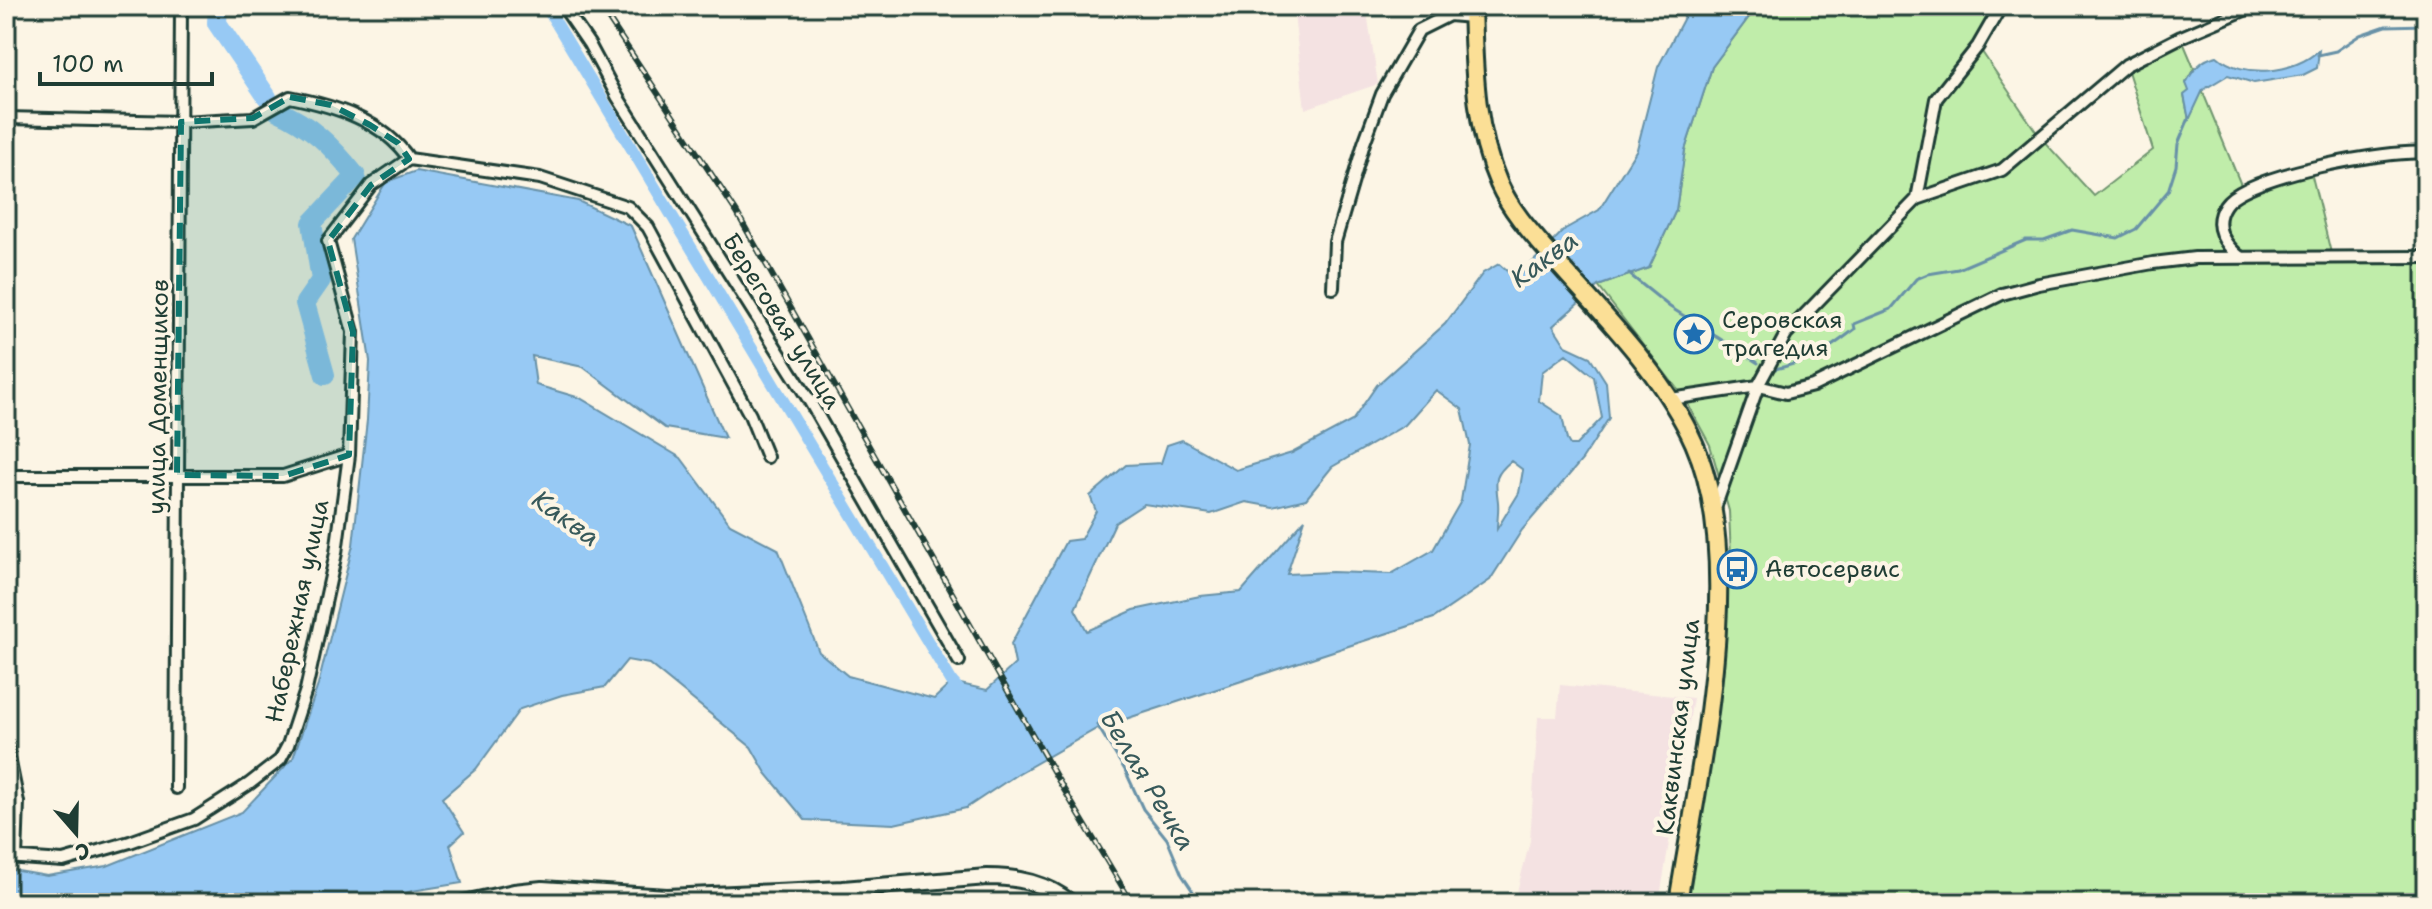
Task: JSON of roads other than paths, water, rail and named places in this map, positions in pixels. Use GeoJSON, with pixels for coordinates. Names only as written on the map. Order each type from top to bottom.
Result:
{"type":"FeatureCollection","features":[{"type":"Feature","properties":{"kind":"main road","name":"Каквинская улица"},"geometry":{"type":"LineString","coordinates":[[1472,12],[1481,134],[1500,186],[1524,224],[1617,330],[1671,399],[1695,445],[1714,511],[1718,614],[1711,690],[1678,903]]}},
{"type":"Feature","properties":{"kind":"main road"},"geometry":{"type":"LineString","coordinates":[[464,903],[542,889],[667,897],[843,889],[987,877],[1029,881],[1071,903]]}},
{"type":"Feature","properties":{"kind":"street","name":"улица Доменщиков"},"geometry":{"type":"LineString","coordinates":[[176,788],[181,6]]}},
{"type":"Feature","properties":{"kind":"street","name":"Береговая улица"},"geometry":{"type":"LineString","coordinates":[[563,6],[809,400],[959,661]]}},
{"type":"Feature","properties":{"kind":"street"},"geometry":{"type":"LineString","coordinates":[[1917,199],[1936,99],[1978,46],[2001,6]]}},
{"type":"Feature","properties":{"kind":"street"},"geometry":{"type":"LineString","coordinates":[[1714,511],[1758,386],[1786,334],[1917,199],[2002,170],[2126,65],[2181,37],[2254,6]]}},
{"type":"Feature","properties":{"kind":"street"},"geometry":{"type":"LineString","coordinates":[[1333,288],[1335,242],[1382,94],[1419,30],[1449,15],[1472,12]]}},
{"type":"Feature","properties":{"kind":"street"},"geometry":{"type":"LineString","coordinates":[[6,118],[181,122],[253,118],[290,97],[331,105],[370,125],[398,143],[409,159],[540,178],[628,207],[648,227],[750,415],[767,457]]}},
{"type":"Feature","properties":{"kind":"street"},"geometry":{"type":"LineString","coordinates":[[2241,258],[2226,245],[2220,226],[2225,205],[2243,190],[2310,168],[2373,155],[2426,153]]}},
{"type":"Feature","properties":{"kind":"street","name":"Набережная улица"},"geometry":{"type":"LineString","coordinates":[[11,858],[63,861],[194,819],[280,760],[288,745],[309,675],[336,553],[349,455],[353,332],[328,241],[371,185],[409,159]]}},
{"type":"Feature","properties":{"kind":"street"},"geometry":{"type":"LineString","coordinates":[[1671,399],[1758,386],[1786,393],[1813,386],[2002,294],[2107,270],[2195,258],[2426,257]]}},
{"type":"Feature","properties":{"kind":"street"},"geometry":{"type":"LineString","coordinates":[[6,476],[283,476],[349,455]]}},
{"type":"Feature","properties":{"kind":"street"},"geometry":{"type":"LineString","coordinates":[[6,743],[18,802],[11,858]]}},
{"type":"Feature","properties":{"kind":"water","name":"Каква"},"geometry":{"type":"Polygon","coordinates":[[[1690,6],[1763,6],[1752,13],[1712,67],[1685,150],[1676,210],[1649,268],[1598,286],[1553,326],[1566,346],[1590,357],[1606,382],[1609,418],[1582,460],[1522,530],[1490,580],[1434,618],[1098,728],[1019,773],[966,808],[894,824],[805,820],[766,773],[751,747],[649,664],[627,660],[605,687],[562,695],[520,709],[476,769],[442,798],[464,832],[450,845],[462,883],[412,891],[378,903],[6,903],[6,869],[47,876],[107,866],[242,812],[293,758],[318,685],[353,545],[367,420],[370,361],[351,239],[386,182],[416,171],[578,201],[631,226],[725,438],[665,428],[583,367],[532,356],[536,385],[580,398],[681,458],[730,524],[778,549],[819,652],[848,676],[934,699],[952,682],[987,690],[1015,664],[1011,644],[1066,541],[1081,539],[1096,511],[1090,496],[1126,465],[1161,463],[1167,445],[1182,440],[1236,470],[1292,453],[1352,421],[1377,385],[1445,324],[1483,273],[1499,264],[1516,279],[1565,229],[1599,210],[1637,149],[1658,67],[1690,6]],[[1566,354],[1542,372],[1539,401],[1562,416],[1567,440],[1570,445],[1576,445],[1602,418],[1594,377],[1566,354]],[[1436,390],[1405,425],[1332,467],[1306,499],[1273,507],[1246,502],[1211,514],[1144,504],[1115,523],[1075,609],[1087,631],[1134,610],[1200,596],[1241,592],[1305,519],[1287,574],[1391,574],[1433,550],[1461,501],[1470,445],[1462,409],[1436,390]],[[1511,461],[1497,480],[1497,529],[1519,493],[1523,470],[1511,461]]]}},
{"type":"Feature","properties":{"kind":"water"},"geometry":{"type":"Polygon","coordinates":[[[2319,50],[2317,68],[2303,75],[2254,83],[2228,75],[2203,90],[2189,120],[2184,95],[2189,91],[2186,83],[2202,62],[2217,56],[2240,68],[2268,71],[2296,64],[2319,50]]]}},
{"type":"Feature","properties":{"kind":"waterway"},"geometry":{"type":"LineString","coordinates":[[218,6],[217,23],[267,97]]}},
{"type":"Feature","properties":{"kind":"waterway"},"geometry":{"type":"LineString","coordinates":[[546,6],[952,682],[962,693]]}},
{"type":"Feature","properties":{"kind":"waterway"},"geometry":{"type":"LineString","coordinates":[[2318,55],[2336,51],[2360,35],[2386,26],[2426,25]]}},
{"type":"Feature","properties":{"kind":"waterway"},"geometry":{"type":"LineString","coordinates":[[276,110],[320,137],[356,176],[312,223],[321,280],[305,303],[325,375]]}},
{"type":"Feature","properties":{"kind":"waterway"},"geometry":{"type":"LineString","coordinates":[[1771,370],[1797,363],[1825,350],[1855,329],[1854,324],[1891,309],[1916,279],[1928,274],[1958,269],[2026,240],[2044,240],[2072,230],[2118,238],[2136,229],[2168,191],[2176,166],[2178,144],[2189,118]]}},
{"type":"Feature","properties":{"kind":"waterway"},"geometry":{"type":"LineString","coordinates":[[1629,274],[1670,307],[1758,363]]}},
{"type":"Feature","properties":{"kind":"waterway","name":"Белая Речка"},"geometry":{"type":"LineString","coordinates":[[1097,725],[1125,770],[1143,809],[1167,839],[1182,875],[1200,902],[1213,893],[1220,894],[1222,903]]}},
{"type":"Feature","properties":{"kind":"railway"},"geometry":{"type":"LineString","coordinates":[[600,6],[737,213],[1057,778],[1132,903]]}},
{"type":"Feature","properties":{"kind":"place","name":"Серовская трагедия"},"geometry":{"type":"Point","coordinates":[1694,334]}},
{"type":"Feature","properties":{"kind":"place","name":"Автосервис"},"geometry":{"type":"Point","coordinates":[1737,569]}}]}
